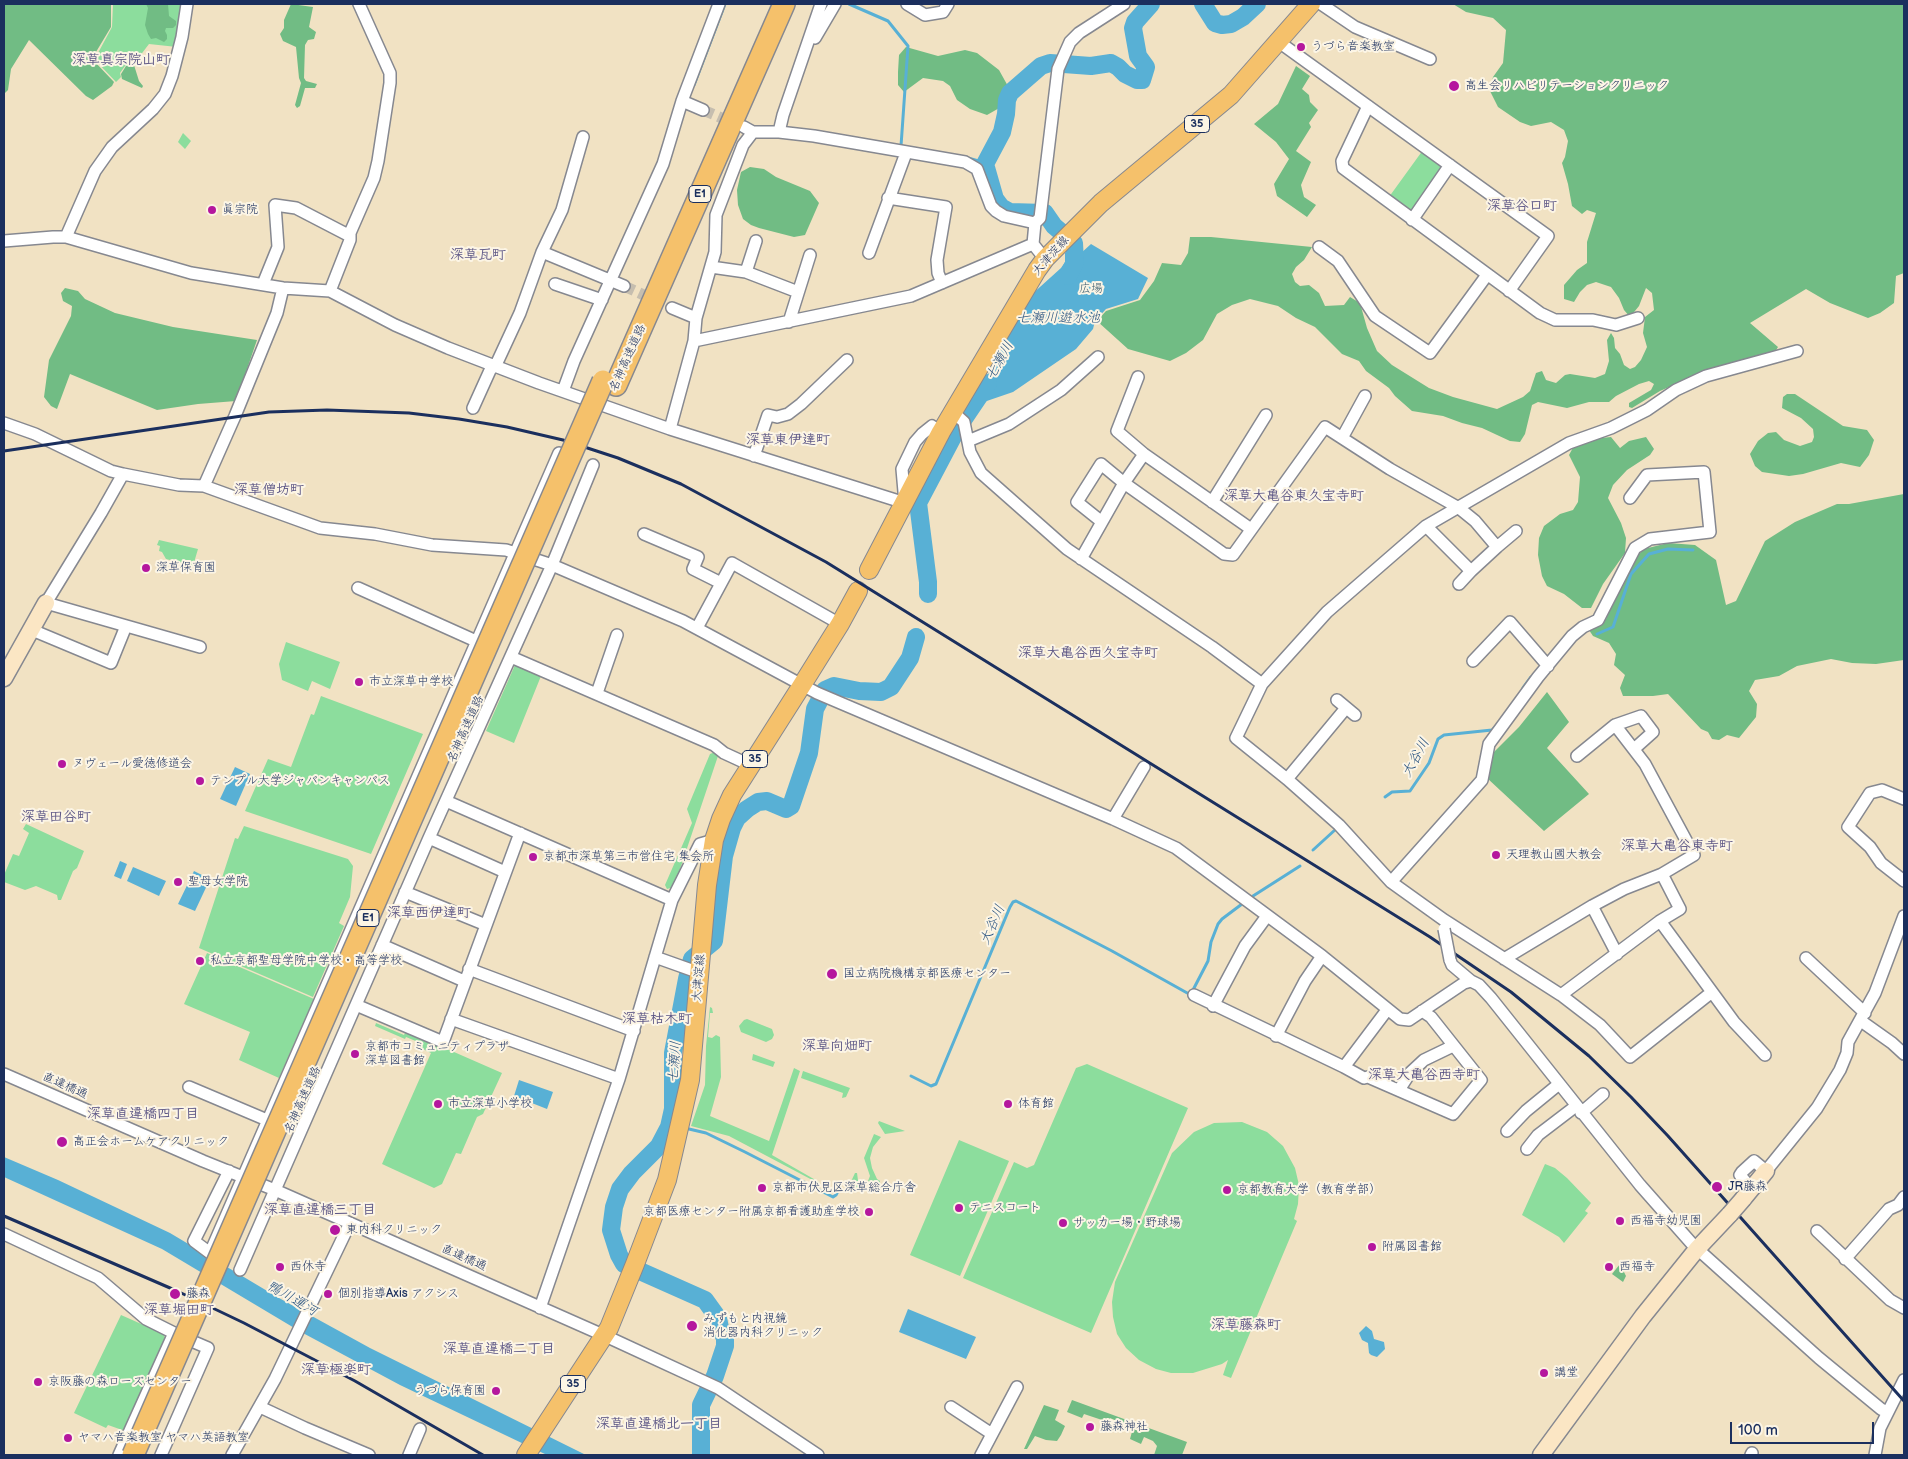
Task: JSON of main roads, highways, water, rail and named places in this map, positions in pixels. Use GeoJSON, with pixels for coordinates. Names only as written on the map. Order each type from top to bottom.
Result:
{"type":"FeatureCollection","features":[{"type":"Feature","properties":{"kind":"highway","name":"名神高速道路"},"geometry":{"type":"LineString","coordinates":[[148,1455],[610,383],[768,4]]}},
{"type":"Feature","properties":{"kind":"highway","name":"名神高速道路"},"geometry":{"type":"LineString","coordinates":[[133,1455],[610,383],[784,4]]}},
{"type":"Feature","properties":{"kind":"main road","name":"大津淀線"},"geometry":{"type":"LineString","coordinates":[[869,570],[941,432],[958,417],[1037,270],[1045,259],[1101,203],[1226,100],[1311,4]]}},
{"type":"Feature","properties":{"kind":"main road","name":"大津淀線"},"geometry":{"type":"LineString","coordinates":[[528,1452],[604,1335],[633,1269],[664,1188],[690,1080],[695,969],[702,944],[707,885],[714,840],[721,819],[732,795],[750,765],[815,692],[840,624],[858,592]]}},
{"type":"Feature","properties":{"kind":"water","name":"七瀬川遊水池"},"geometry":{"type":"Polygon","coordinates":[[[1091,244],[1148,278],[1138,299],[1106,309],[1095,321],[1093,329],[1076,349],[1013,392],[978,404],[969,399],[983,384],[1030,296],[1061,268],[1065,262],[1065,253],[1080,254],[1091,244]]]}},
{"type":"Feature","properties":{"kind":"water"},"geometry":{"type":"Polygon","coordinates":[[[235,767],[250,774],[236,806],[220,799],[235,767]]]}},
{"type":"Feature","properties":{"kind":"water"},"geometry":{"type":"Polygon","coordinates":[[[120,861],[127,864],[121,879],[114,876],[120,861]]]}},
{"type":"Feature","properties":{"kind":"water"},"geometry":{"type":"Polygon","coordinates":[[[133,867],[166,881],[159,896],[127,881],[133,867]]]}},
{"type":"Feature","properties":{"kind":"water"},"geometry":{"type":"Polygon","coordinates":[[[194,871],[210,879],[195,911],[178,904],[194,871]]]}},
{"type":"Feature","properties":{"kind":"water"},"geometry":{"type":"Polygon","coordinates":[[[519,1080],[553,1092],[547,1109],[514,1096],[519,1080]]]}},
{"type":"Feature","properties":{"kind":"water"},"geometry":{"type":"Polygon","coordinates":[[[4,1157],[58,1180],[170,1233],[279,1298],[370,1348],[586,1455],[547,1455],[400,1385],[301,1332],[162,1249],[4,1177],[4,1157]]]}},
{"type":"Feature","properties":{"kind":"water"},"geometry":{"type":"Polygon","coordinates":[[[908,1309],[976,1337],[966,1359],[899,1332],[908,1309]]]}},
{"type":"Feature","properties":{"kind":"water"},"geometry":{"type":"Polygon","coordinates":[[[1366,1326],[1372,1331],[1374,1339],[1384,1342],[1385,1349],[1377,1357],[1369,1353],[1368,1343],[1362,1340],[1359,1333],[1366,1326]]]}},
{"type":"Feature","properties":{"kind":"waterway"},"geometry":{"type":"LineString","coordinates":[[694,85],[725,4]]}},
{"type":"Feature","properties":{"kind":"waterway"},"geometry":{"type":"LineString","coordinates":[[849,4],[888,21],[908,46],[901,146]]}},
{"type":"Feature","properties":{"kind":"waterway","name":"七瀬川"},"geometry":{"type":"LineString","coordinates":[[1068,276],[1075,262],[1074,243],[1054,226],[1045,213],[1010,212],[1001,207],[995,199],[985,164],[1002,132],[1007,100],[1010,93],[1041,66],[1050,63],[1091,66],[1111,63],[1125,74],[1137,80],[1142,80],[1146,67],[1138,56],[1133,28],[1135,22],[1151,4]]}},
{"type":"Feature","properties":{"kind":"waterway","name":"七瀬川"},"geometry":{"type":"LineString","coordinates":[[1203,4],[1215,23],[1222,25],[1231,24],[1243,17],[1257,4]]}},
{"type":"Feature","properties":{"kind":"waterway"},"geometry":{"type":"LineString","coordinates":[[968,158],[985,164]]}},
{"type":"Feature","properties":{"kind":"waterway","name":"七瀬川"},"geometry":{"type":"LineString","coordinates":[[928,594],[918,503],[957,429],[988,383]]}},
{"type":"Feature","properties":{"kind":"waterway","name":"大谷川"},"geometry":{"type":"LineString","coordinates":[[1597,634],[1613,627],[1631,574],[1649,554],[1668,549],[1693,550]]}},
{"type":"Feature","properties":{"kind":"waterway","name":"七瀬川"},"geometry":{"type":"LineString","coordinates":[[701,1455],[701,1405],[715,1376],[725,1346],[725,1338],[718,1318],[705,1300],[624,1264],[611,1230],[614,1207],[620,1189],[632,1173],[659,1146],[669,1127],[673,1109],[673,1053],[687,979],[692,959],[714,941],[724,856],[737,818],[758,802],[767,801],[786,809],[791,806],[809,753],[815,709],[825,690],[834,686],[859,691],[881,692],[891,687],[910,658],[916,637]]}},
{"type":"Feature","properties":{"kind":"waterway","name":"大谷川"},"geometry":{"type":"LineString","coordinates":[[1523,688],[1531,677]]}},
{"type":"Feature","properties":{"kind":"waterway","name":"大谷川"},"geometry":{"type":"LineString","coordinates":[[1385,797],[1392,792],[1410,791],[1429,763],[1438,739],[1444,735],[1492,730],[1497,725]]}},
{"type":"Feature","properties":{"kind":"waterway","name":"大谷川"},"geometry":{"type":"LineString","coordinates":[[1313,850],[1336,829]]}},
{"type":"Feature","properties":{"kind":"waterway","name":"大谷川"},"geometry":{"type":"LineString","coordinates":[[1253,896],[1300,866]]}},
{"type":"Feature","properties":{"kind":"waterway","name":"大谷川"},"geometry":{"type":"LineString","coordinates":[[911,1076],[931,1086],[936,1084],[1010,907],[1016,901],[1189,994]]}},
{"type":"Feature","properties":{"kind":"waterway","name":"大谷川"},"geometry":{"type":"LineString","coordinates":[[1193,990],[1208,961],[1211,942],[1218,924],[1242,904]]}},
{"type":"Feature","properties":{"kind":"waterway","name":"大谷川"},"geometry":{"type":"LineString","coordinates":[[689,1129],[706,1133],[833,1197],[840,1187]]}},
{"type":"Feature","properties":{"kind":"tunnel"},"geometry":{"type":"LineString","coordinates":[[703,110],[736,124]]}},
{"type":"Feature","properties":{"kind":"tunnel"},"geometry":{"type":"LineString","coordinates":[[624,286],[672,308]]}},
{"type":"Feature","properties":{"kind":"railway"},"geometry":{"type":"LineString","coordinates":[[4,451],[269,412],[327,410],[409,413],[507,427],[563,440],[618,458],[681,484],[826,562],[1430,937],[1511,992],[1589,1056],[1631,1097],[1904,1401]]}},
{"type":"Feature","properties":{"kind":"railway"},"geometry":{"type":"LineString","coordinates":[[4,1216],[177,1291],[244,1323],[355,1381],[483,1455]]}},
{"type":"Feature","properties":{"kind":"place","name":"うづら音楽教室"},"geometry":{"type":"Point","coordinates":[1301,47]}},
{"type":"Feature","properties":{"kind":"place","name":"高生会リハビリテーションクリニック"},"geometry":{"type":"Point","coordinates":[1454,86]}},
{"type":"Feature","properties":{"kind":"place","name":"眞宗院"},"geometry":{"type":"Point","coordinates":[212,210]}},
{"type":"Feature","properties":{"kind":"place","name":"深草保育園"},"geometry":{"type":"Point","coordinates":[146,568]}},
{"type":"Feature","properties":{"kind":"place","name":"市立深草中学校"},"geometry":{"type":"Point","coordinates":[359,682]}},
{"type":"Feature","properties":{"kind":"place","name":"ヌヴェール愛徳修道会"},"geometry":{"type":"Point","coordinates":[62,764]}},
{"type":"Feature","properties":{"kind":"place","name":"テンプル大学ジャパンキャンパス"},"geometry":{"type":"Point","coordinates":[200,781]}},
{"type":"Feature","properties":{"kind":"place","name":"天理教山國大教会"},"geometry":{"type":"Point","coordinates":[1496,855]}},
{"type":"Feature","properties":{"kind":"place","name":"京都市深草第三市営住宅 集会所"},"geometry":{"type":"Point","coordinates":[533,857]}},
{"type":"Feature","properties":{"kind":"place","name":"聖母女学院"},"geometry":{"type":"Point","coordinates":[178,882]}},
{"type":"Feature","properties":{"kind":"place","name":"私立京都聖母学院中学校・高等学校"},"geometry":{"type":"Point","coordinates":[200,961]}},
{"type":"Feature","properties":{"kind":"place","name":"国立病院機構京都医療センター"},"geometry":{"type":"Point","coordinates":[832,974]}},
{"type":"Feature","properties":{"kind":"place","name":"京都市コミュニティプラザ 深草図書館"},"geometry":{"type":"Point","coordinates":[355,1054]}},
{"type":"Feature","properties":{"kind":"place","name":"市立深草小学校"},"geometry":{"type":"Point","coordinates":[438,1104]}},
{"type":"Feature","properties":{"kind":"place","name":"体育館"},"geometry":{"type":"Point","coordinates":[1008,1104]}},
{"type":"Feature","properties":{"kind":"place","name":"高正会ホームケアクリニック"},"geometry":{"type":"Point","coordinates":[62,1142]}},
{"type":"Feature","properties":{"kind":"place","name":"JR藤森"},"geometry":{"type":"Point","coordinates":[1717,1187]}},
{"type":"Feature","properties":{"kind":"place","name":"京都市伏見区深草総合庁舎"},"geometry":{"type":"Point","coordinates":[762,1188]}},
{"type":"Feature","properties":{"kind":"place","name":"京都教育大学（教育学部）"},"geometry":{"type":"Point","coordinates":[1227,1190]}},
{"type":"Feature","properties":{"kind":"place","name":"テニスコート"},"geometry":{"type":"Point","coordinates":[959,1208]}},
{"type":"Feature","properties":{"kind":"place","name":"京都医療センター附属京都看護助産学校"},"geometry":{"type":"Point","coordinates":[869,1212]}},
{"type":"Feature","properties":{"kind":"place","name":"西福寺幼児園"},"geometry":{"type":"Point","coordinates":[1620,1221]}},
{"type":"Feature","properties":{"kind":"place","name":"サッカー場・野球場"},"geometry":{"type":"Point","coordinates":[1063,1223]}},
{"type":"Feature","properties":{"kind":"place","name":"東内科クリニック"},"geometry":{"type":"Point","coordinates":[335,1230]}},
{"type":"Feature","properties":{"kind":"place","name":"附属図書館"},"geometry":{"type":"Point","coordinates":[1372,1247]}},
{"type":"Feature","properties":{"kind":"place","name":"西休寺"},"geometry":{"type":"Point","coordinates":[280,1267]}},
{"type":"Feature","properties":{"kind":"place","name":"西福寺"},"geometry":{"type":"Point","coordinates":[1609,1267]}},
{"type":"Feature","properties":{"kind":"place","name":"藤森"},"geometry":{"type":"Point","coordinates":[175,1294]}},
{"type":"Feature","properties":{"kind":"place","name":"個別指導Axis アクシス"},"geometry":{"type":"Point","coordinates":[328,1294]}},
{"type":"Feature","properties":{"kind":"place","name":"みずもと内視鏡 消化器内科クリニック"},"geometry":{"type":"Point","coordinates":[692,1326]}},
{"type":"Feature","properties":{"kind":"place","name":"講堂"},"geometry":{"type":"Point","coordinates":[1544,1373]}},
{"type":"Feature","properties":{"kind":"place","name":"京阪藤の森ローズセンター"},"geometry":{"type":"Point","coordinates":[38,1382]}},
{"type":"Feature","properties":{"kind":"place","name":"うづら保育園"},"geometry":{"type":"Point","coordinates":[496,1391]}},
{"type":"Feature","properties":{"kind":"place","name":"藤森神社"},"geometry":{"type":"Point","coordinates":[1090,1427]}},
{"type":"Feature","properties":{"kind":"place","name":"ヤマハ音楽教室 ヤマハ英語教室"},"geometry":{"type":"Point","coordinates":[68,1438]}},
{"type":"Feature","properties":{"kind":"district","name":"深草真宗院山町"},"geometry":{"type":"Point","coordinates":[121,60]}},
{"type":"Feature","properties":{"kind":"district","name":"深草谷口町"},"geometry":{"type":"Point","coordinates":[1522,206]}},
{"type":"Feature","properties":{"kind":"district","name":"深草瓦町"},"geometry":{"type":"Point","coordinates":[478,255]}},
{"type":"Feature","properties":{"kind":"district","name":"深草東伊達町"},"geometry":{"type":"Point","coordinates":[788,440]}},
{"type":"Feature","properties":{"kind":"district","name":"深草僧坊町"},"geometry":{"type":"Point","coordinates":[269,490]}},
{"type":"Feature","properties":{"kind":"district","name":"深草大亀谷東久宝寺町"},"geometry":{"type":"Point","coordinates":[1294,496]}},
{"type":"Feature","properties":{"kind":"district","name":"深草大亀谷西久宝寺町"},"geometry":{"type":"Point","coordinates":[1088,653]}},
{"type":"Feature","properties":{"kind":"district","name":"深草田谷町"},"geometry":{"type":"Point","coordinates":[56,817]}},
{"type":"Feature","properties":{"kind":"district","name":"深草大亀谷東寺町"},"geometry":{"type":"Point","coordinates":[1677,846]}},
{"type":"Feature","properties":{"kind":"district","name":"深草西伊達町"},"geometry":{"type":"Point","coordinates":[429,913]}},
{"type":"Feature","properties":{"kind":"district","name":"深草枯木町"},"geometry":{"type":"Point","coordinates":[657,1019]}},
{"type":"Feature","properties":{"kind":"district","name":"深草向畑町"},"geometry":{"type":"Point","coordinates":[837,1046]}},
{"type":"Feature","properties":{"kind":"district","name":"深草大亀谷西寺町"},"geometry":{"type":"Point","coordinates":[1424,1075]}},
{"type":"Feature","properties":{"kind":"district","name":"深草直違橋四丁目"},"geometry":{"type":"Point","coordinates":[143,1114]}},
{"type":"Feature","properties":{"kind":"district","name":"深草直違橋三丁目"},"geometry":{"type":"Point","coordinates":[320,1210]}},
{"type":"Feature","properties":{"kind":"district","name":"深草堀田町"},"geometry":{"type":"Point","coordinates":[179,1310]}},
{"type":"Feature","properties":{"kind":"district","name":"深草藤森町"},"geometry":{"type":"Point","coordinates":[1246,1325]}},
{"type":"Feature","properties":{"kind":"district","name":"深草直違橋二丁目"},"geometry":{"type":"Point","coordinates":[499,1349]}},
{"type":"Feature","properties":{"kind":"district","name":"深草極楽町"},"geometry":{"type":"Point","coordinates":[336,1370]}},
{"type":"Feature","properties":{"kind":"district","name":"深草直違橋北一丁目"},"geometry":{"type":"Point","coordinates":[659,1424]}},
{"type":"Feature","properties":{"kind":"park label","name":"広場"},"geometry":{"type":"Point","coordinates":[1091,289]}},
{"type":"Feature","properties":{"kind":"water label","name":"鴨川運河"},"geometry":{"type":"Point","coordinates":[292,1299]}}]}
